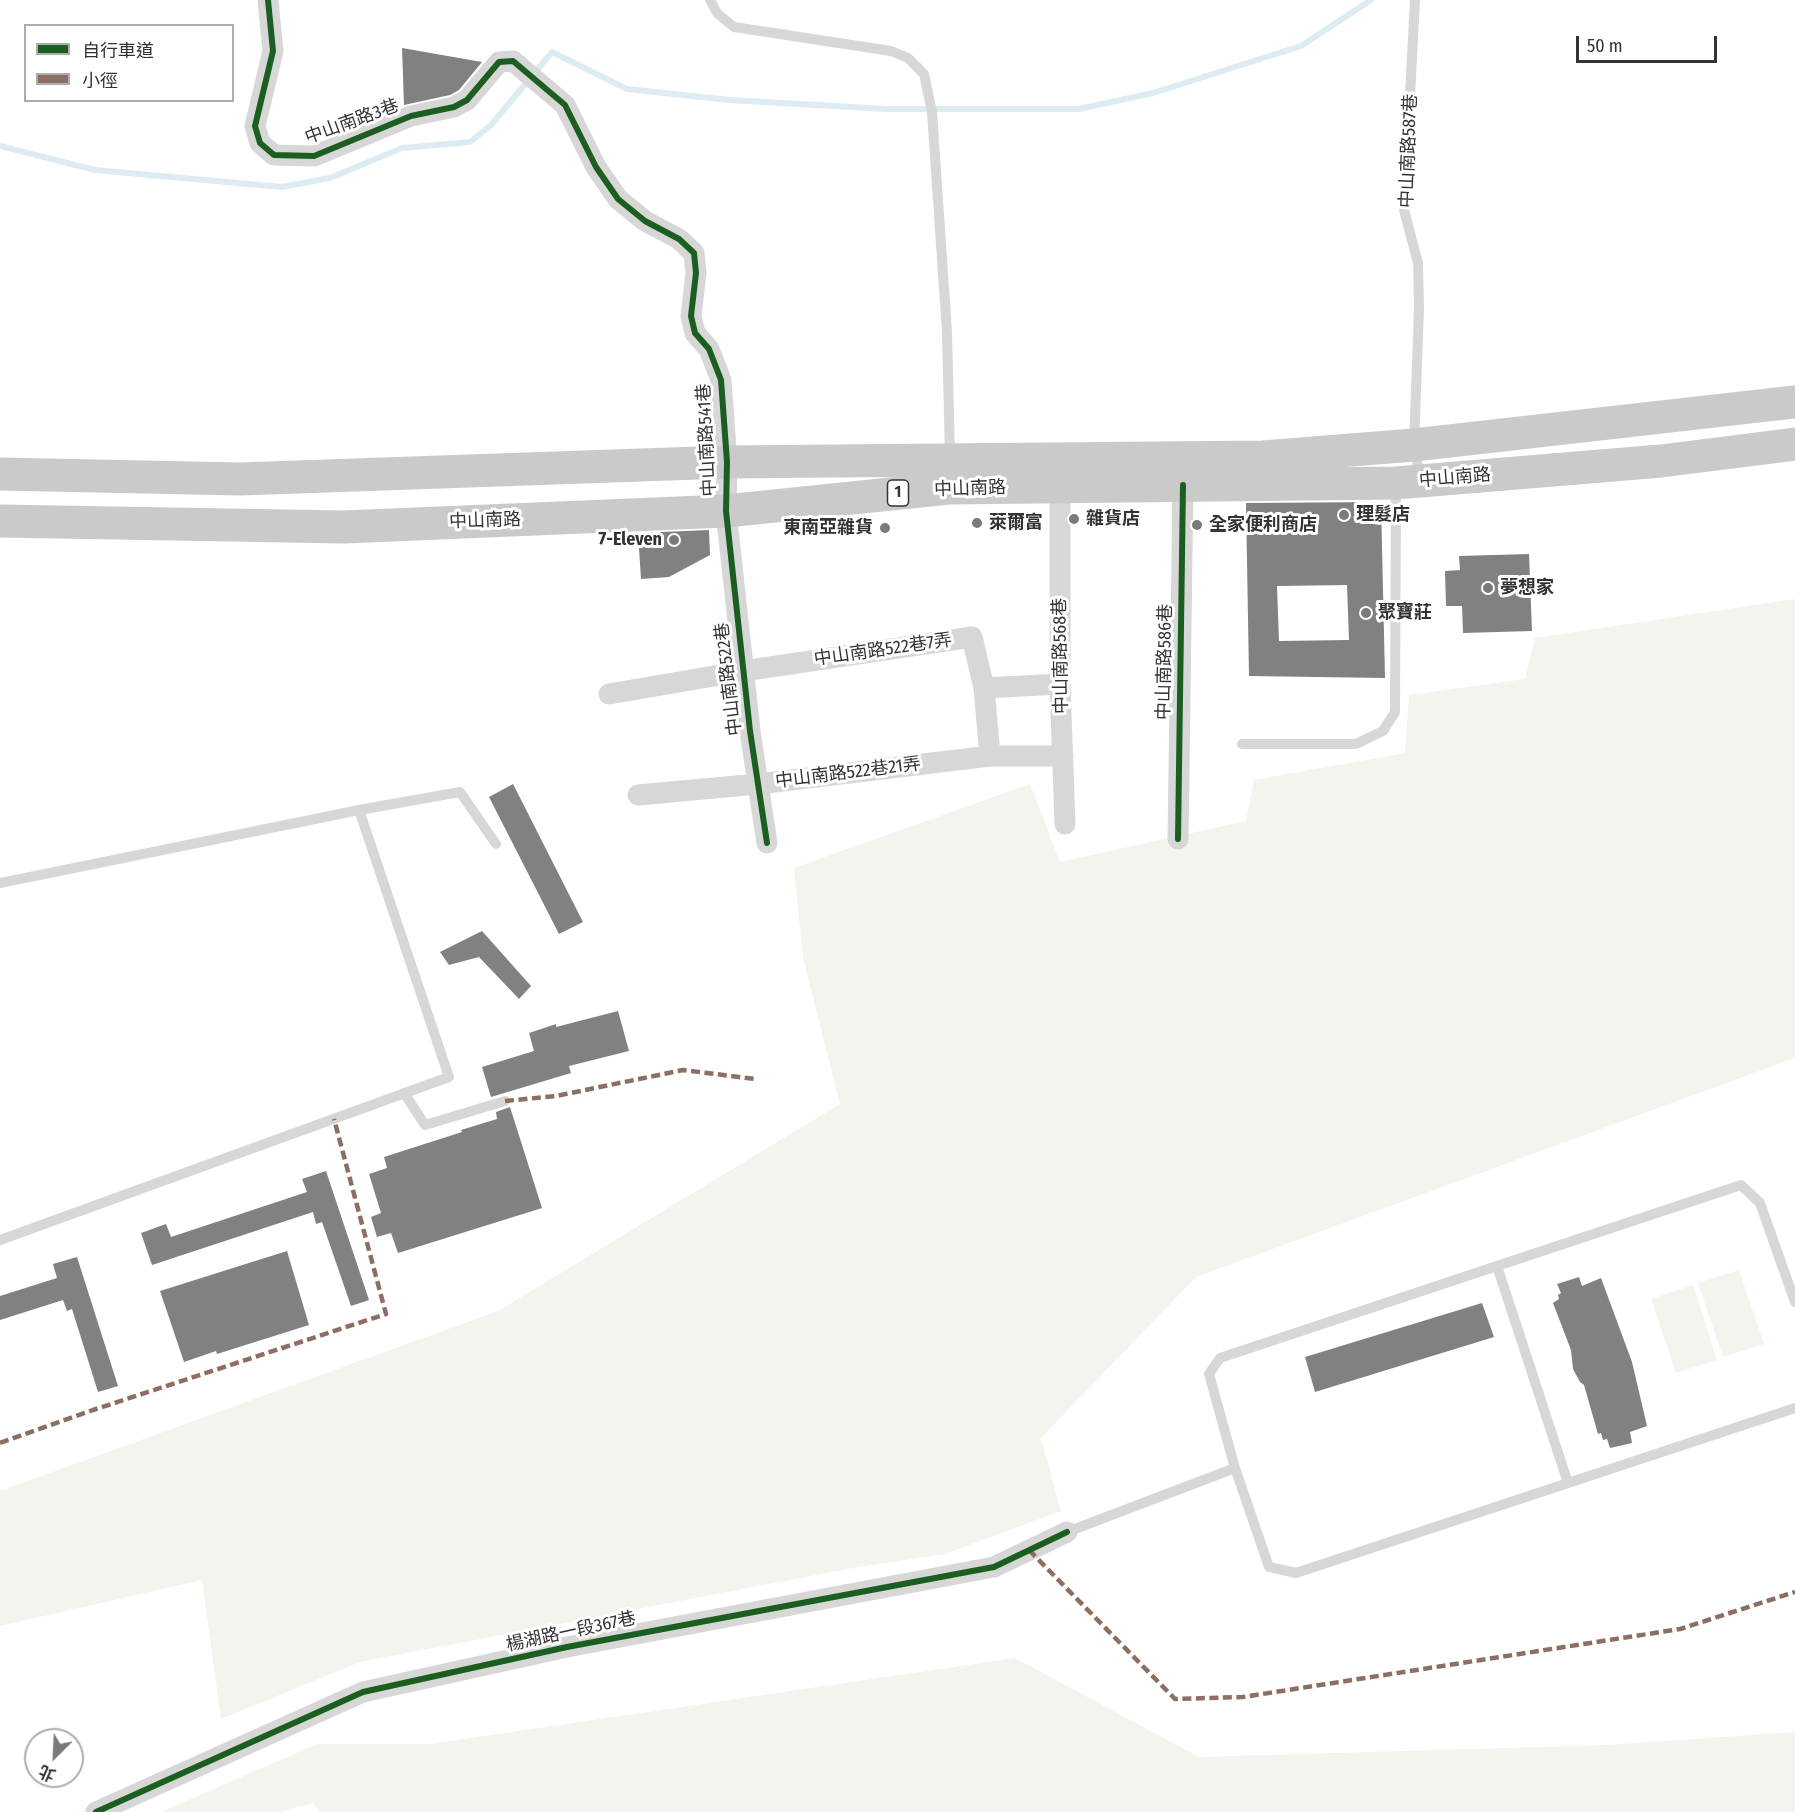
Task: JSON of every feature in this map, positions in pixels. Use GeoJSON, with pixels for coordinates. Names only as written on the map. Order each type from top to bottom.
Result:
{"type":"FeatureCollection","features":[{"type":"Feature","properties":{"kind":"main road","name":"中山南路"},"geometry":{"type":"LineString","coordinates":[[0,521],[344,527],[726,511],[949,473],[1263,457],[1414,445],[1795,402]]}},
{"type":"Feature","properties":{"kind":"main road","name":"中山南路"},"geometry":{"type":"LineString","coordinates":[[0,474],[240,479],[727,462],[949,473],[1060,487],[1408,482],[1661,461],[1795,444]]}},
{"type":"Feature","properties":{"kind":"street","name":"中山南路3巷"},"geometry":{"type":"LineString","coordinates":[[268,0],[273,51],[255,126],[260,143],[274,154],[314,156],[411,116],[454,107],[467,100],[499,62],[513,60],[565,105]]}},
{"type":"Feature","properties":{"kind":"street","name":"中山南路541巷"},"geometry":{"type":"LineString","coordinates":[[565,105],[596,167],[618,199],[645,221],[679,239],[694,253],[696,273],[691,316],[695,333],[709,349],[721,380],[727,462],[726,511]]}},
{"type":"Feature","properties":{"kind":"street","name":"中山南路586巷"},"geometry":{"type":"LineString","coordinates":[[1178,839],[1183,485]]}},
{"type":"Feature","properties":{"kind":"street","name":"中山南路568巷"},"geometry":{"type":"LineString","coordinates":[[1060,487],[1060,684],[1065,824]]}},
{"type":"Feature","properties":{"kind":"street","name":"中山南路522巷"},"geometry":{"type":"LineString","coordinates":[[726,511],[743,670],[767,843]]}},
{"type":"Feature","properties":{"kind":"street","name":"中山南路522巷7弄"},"geometry":{"type":"LineString","coordinates":[[743,670],[972,637],[984,688]]}},
{"type":"Feature","properties":{"kind":"street"},"geometry":{"type":"LineString","coordinates":[[609,694],[743,670]]}},
{"type":"Feature","properties":{"kind":"street"},"geometry":{"type":"LineString","coordinates":[[990,756],[984,688],[1060,684]]}},
{"type":"Feature","properties":{"kind":"street","name":"中山南路522巷21弄"},"geometry":{"type":"LineString","coordinates":[[638,795],[758,784],[990,756],[1063,756]]}},
{"type":"Feature","properties":{"kind":"street","name":"楊湖路一段367巷"},"geometry":{"type":"LineString","coordinates":[[96,1812],[363,1692],[567,1647],[994,1567],[1067,1532]]}},
{"type":"Feature","properties":{"kind":"lane"},"geometry":{"type":"LineString","coordinates":[[710,0],[717,13],[734,27],[891,51],[908,58],[924,74],[933,112],[947,332],[949,473]]}},
{"type":"Feature","properties":{"kind":"lane","name":"中山南路587巷"},"geometry":{"type":"LineString","coordinates":[[1242,744],[1356,744],[1383,730],[1395,712],[1408,482],[1414,445],[1419,308],[1418,263],[1404,210],[1415,0]]}},
{"type":"Feature","properties":{"kind":"lane"},"geometry":{"type":"LineString","coordinates":[[0,883],[359,810],[460,792],[496,844]]}},
{"type":"Feature","properties":{"kind":"lane"},"geometry":{"type":"LineString","coordinates":[[0,1240],[449,1077],[359,810]]}},
{"type":"Feature","properties":{"kind":"lane"},"geometry":{"type":"LineString","coordinates":[[404,1093],[425,1125],[505,1101]]}},
{"type":"Feature","properties":{"kind":"lane"},"geometry":{"type":"LineString","coordinates":[[1795,1302],[1793,1289],[1760,1203],[1741,1185],[1220,1358],[1209,1374],[1235,1468],[1269,1567],[1296,1573],[1795,1408]]}},
{"type":"Feature","properties":{"kind":"lane"},"geometry":{"type":"LineString","coordinates":[[1497,1266],[1568,1483]]}},
{"type":"Feature","properties":{"kind":"lane"},"geometry":{"type":"LineString","coordinates":[[1067,1532],[1235,1468]]}},
{"type":"Feature","properties":{"kind":"shaded area"},"geometry":{"type":"Polygon","coordinates":[[[1795,599],[1795,1058],[1196,1277],[1041,1438],[1061,1511],[945,1554],[858,1567],[360,1662],[221,1719],[202,1580],[0,1626],[0,1491],[498,1311],[840,1104],[803,957],[794,868],[1030,784],[1060,862],[1246,821],[1254,780],[1405,753],[1409,695],[1525,679],[1535,638],[1795,599]]]}},
{"type":"Feature","properties":{"kind":"shaded area"},"geometry":{"type":"Polygon","coordinates":[[[1739,1270],[1764,1344],[1723,1357],[1698,1283],[1739,1270]]]}},
{"type":"Feature","properties":{"kind":"shaded area"},"geometry":{"type":"Polygon","coordinates":[[[1693,1285],[1717,1360],[1676,1373],[1651,1299],[1693,1285]]]}},
{"type":"Feature","properties":{"kind":"shaded area"},"geometry":{"type":"Polygon","coordinates":[[[1015,1658],[1199,1757],[1608,1745],[1795,1732],[1795,1812],[320,1812],[313,1803],[281,1812],[161,1812],[317,1744],[430,1744],[1015,1658]]]}},
{"type":"Feature","properties":{"kind":"building"},"geometry":{"type":"Polygon","coordinates":[[[402,48],[482,62],[459,90],[450,95],[404,105],[402,48]]]}},
{"type":"Feature","properties":{"kind":"building","name":"聚寶莊"},"geometry":{"type":"Polygon","coordinates":[[[1381,502],[1385,678],[1249,676],[1246,503],[1381,502]],[[1347,585],[1277,586],[1279,641],[1349,640],[1347,585]]]}},
{"type":"Feature","properties":{"kind":"building","name":"7-Eleven"},"geometry":{"type":"Polygon","coordinates":[[[709,530],[710,555],[669,577],[641,579],[638,533],[709,530]]]}},
{"type":"Feature","properties":{"kind":"building","name":"夢想家"},"geometry":{"type":"Polygon","coordinates":[[[1529,554],[1532,631],[1463,633],[1462,606],[1446,606],[1445,571],[1460,570],[1459,556],[1529,554]]]}},
{"type":"Feature","properties":{"kind":"building"},"geometry":{"type":"Polygon","coordinates":[[[513,784],[583,922],[559,934],[489,797],[513,784]]]}},
{"type":"Feature","properties":{"kind":"building"},"geometry":{"type":"Polygon","coordinates":[[[482,931],[531,986],[519,999],[479,957],[449,965],[440,952],[482,931]]]}},
{"type":"Feature","properties":{"kind":"building"},"geometry":{"type":"Polygon","coordinates":[[[618,1011],[629,1051],[569,1066],[571,1073],[491,1097],[482,1067],[534,1051],[529,1033],[556,1024],[556,1027],[618,1011]]]}},
{"type":"Feature","properties":{"kind":"building"},"geometry":{"type":"Polygon","coordinates":[[[510,1107],[542,1208],[398,1253],[391,1233],[377,1237],[371,1217],[381,1213],[369,1174],[387,1168],[384,1157],[497,1119],[496,1112],[510,1107]]]}},
{"type":"Feature","properties":{"kind":"building"},"geometry":{"type":"Polygon","coordinates":[[[326,1171],[369,1300],[351,1306],[322,1222],[316,1224],[313,1212],[152,1265],[141,1233],[166,1224],[171,1237],[307,1192],[302,1179],[326,1171]]]}},
{"type":"Feature","properties":{"kind":"building"},"geometry":{"type":"Polygon","coordinates":[[[287,1251],[309,1325],[184,1362],[160,1291],[287,1251]]]}},
{"type":"Feature","properties":{"kind":"building"},"geometry":{"type":"Polygon","coordinates":[[[77,1257],[118,1386],[98,1392],[72,1309],[67,1311],[63,1300],[0,1320],[0,1296],[57,1278],[53,1264],[77,1257]]]}},
{"type":"Feature","properties":{"kind":"building"},"geometry":{"type":"Polygon","coordinates":[[[1579,1277],[1582,1286],[1601,1278],[1632,1362],[1647,1426],[1630,1432],[1632,1443],[1610,1448],[1607,1439],[1603,1440],[1601,1433],[1598,1434],[1584,1385],[1573,1369],[1571,1350],[1553,1303],[1559,1299],[1558,1295],[1561,1293],[1557,1284],[1579,1277]]]}},
{"type":"Feature","properties":{"kind":"building"},"geometry":{"type":"Polygon","coordinates":[[[1482,1303],[1494,1337],[1315,1392],[1305,1357],[1482,1303]]]}},
{"type":"Feature","properties":{"kind":"waterway"},"geometry":{"type":"LineString","coordinates":[[0,146],[95,170],[282,187],[330,178],[402,148],[470,142],[491,125],[552,52],[627,89],[730,100],[886,109],[1079,109],[1153,93],[1301,46],[1371,0]]}},
{"type":"Feature","properties":{"kind":"marked path"},"geometry":{"type":"LineString","coordinates":[[505,1101],[556,1096],[683,1070],[755,1079]]}},
{"type":"Feature","properties":{"kind":"marked path"},"geometry":{"type":"LineString","coordinates":[[0,1443],[93,1410],[386,1314],[334,1119]]}},
{"type":"Feature","properties":{"kind":"marked path"},"geometry":{"type":"LineString","coordinates":[[1029,1550],[1175,1699],[1243,1697],[1680,1629],[1795,1592]]}},
{"type":"Feature","properties":{"kind":"cycle path"},"geometry":{"type":"LineString","coordinates":[[268,0],[273,51],[255,126],[260,143],[274,155],[314,156],[411,116],[454,107],[467,100],[499,62],[513,61],[565,105],[596,167],[618,199],[645,221],[679,239],[694,253],[696,273],[691,316],[695,333],[709,349],[721,380],[727,462],[726,511],[750,731],[767,843]]}},
{"type":"Feature","properties":{"kind":"cycle path"},"geometry":{"type":"LineString","coordinates":[[1178,839],[1183,485]]}},
{"type":"Feature","properties":{"kind":"cycle path"},"geometry":{"type":"LineString","coordinates":[[96,1812],[363,1692],[567,1647],[994,1567],[1067,1532]]}},
{"type":"Feature","properties":{"kind":"place","name":"理髮店"},"geometry":{"type":"Point","coordinates":[1344,515]}},
{"type":"Feature","properties":{"kind":"place","name":"雜貨店"},"geometry":{"type":"Point","coordinates":[1074,519]}},
{"type":"Feature","properties":{"kind":"place","name":"萊爾富"},"geometry":{"type":"Point","coordinates":[977,523]}},
{"type":"Feature","properties":{"kind":"place","name":"全家便利商店"},"geometry":{"type":"Point","coordinates":[1197,525]}},
{"type":"Feature","properties":{"kind":"place","name":"東南亞雜貨"},"geometry":{"type":"Point","coordinates":[885,528]}},
{"type":"Feature","properties":{"kind":"place","name":"7-Eleven"},"geometry":{"type":"Point","coordinates":[674,540]}},
{"type":"Feature","properties":{"kind":"place","name":"夢想家"},"geometry":{"type":"Point","coordinates":[1488,588]}},
{"type":"Feature","properties":{"kind":"place","name":"聚寶莊"},"geometry":{"type":"Point","coordinates":[1366,613]}}]}
